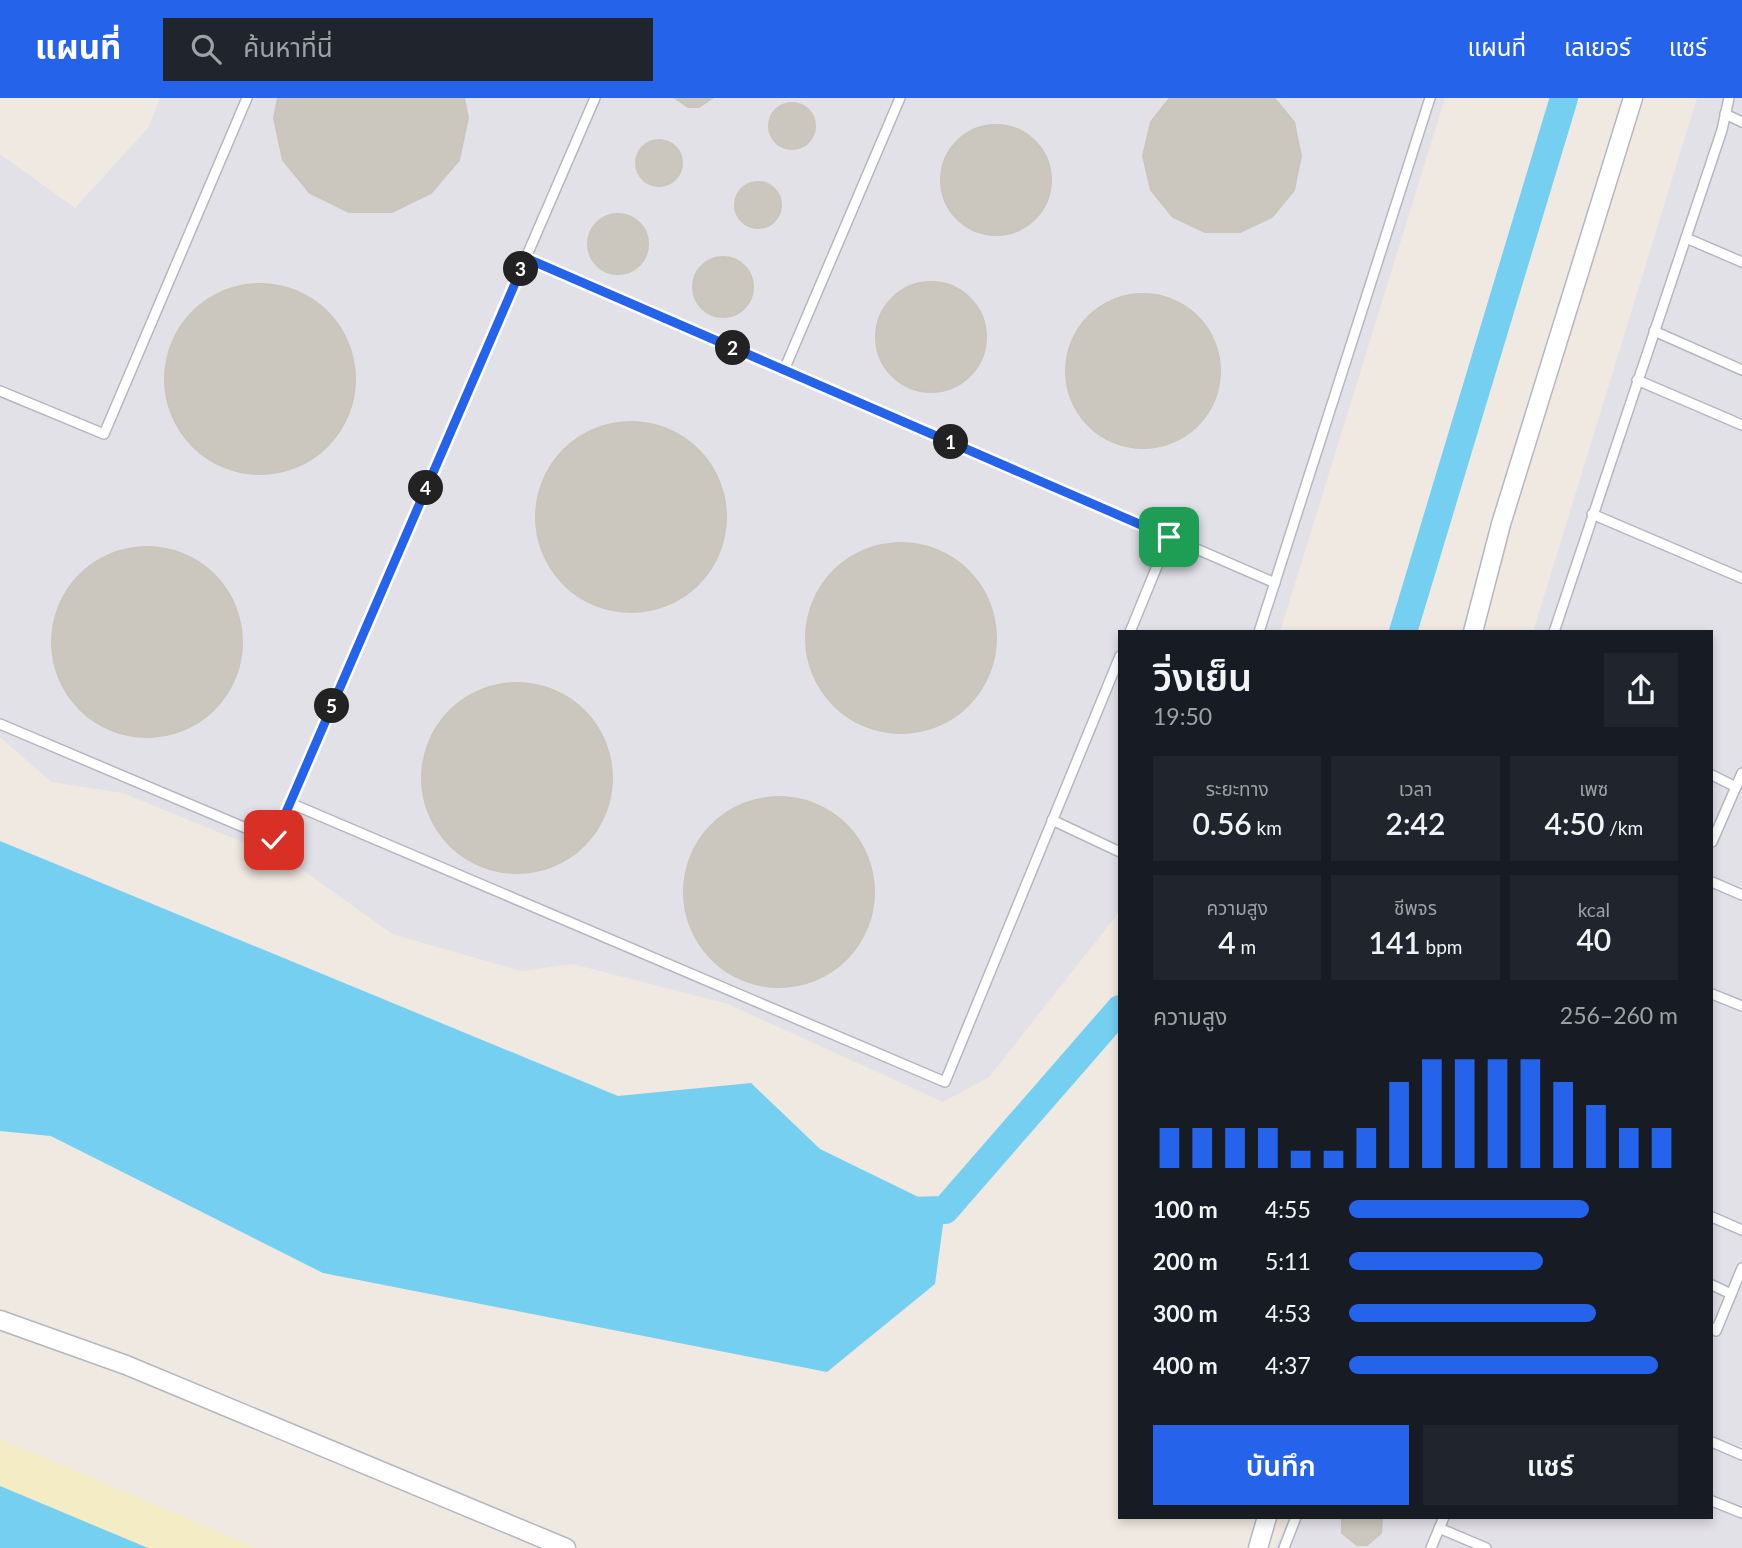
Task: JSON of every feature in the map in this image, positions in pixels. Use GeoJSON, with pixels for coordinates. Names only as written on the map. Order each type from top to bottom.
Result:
{"type":"FeatureCollection","features":[{"type":"Feature","properties":{"kind":"street"},"geometry":{"type":"LineString","coordinates":[[1474,630],[1500,524],[1633,98]]}},
{"type":"Feature","properties":{"kind":"street"},"geometry":{"type":"LineString","coordinates":[[0,1320],[126,1365],[566,1548]]}},
{"type":"Feature","properties":{"kind":"street"},"geometry":{"type":"LineString","coordinates":[[1258,1548],[1266,1519]]}},
{"type":"Feature","properties":{"kind":"lane"},"geometry":{"type":"LineString","coordinates":[[0,391],[103,434],[247,98]]}},
{"type":"Feature","properties":{"kind":"lane"},"geometry":{"type":"LineString","coordinates":[[0,724],[274,840],[595,98]]}},
{"type":"Feature","properties":{"kind":"lane"},"geometry":{"type":"LineString","coordinates":[[784,370],[900,98]]}},
{"type":"Feature","properties":{"kind":"lane"},"geometry":{"type":"LineString","coordinates":[[1260,630],[1430,98]]}},
{"type":"Feature","properties":{"kind":"lane"},"geometry":{"type":"LineString","coordinates":[[1555,630],[1686,238],[1729,98]]}},
{"type":"Feature","properties":{"kind":"lane"},"geometry":{"type":"LineString","coordinates":[[1725,114],[1742,122]]}},
{"type":"Feature","properties":{"kind":"lane"},"geometry":{"type":"LineString","coordinates":[[1686,238],[1742,262]]}},
{"type":"Feature","properties":{"kind":"lane"},"geometry":{"type":"LineString","coordinates":[[526,258],[1275,583]]}},
{"type":"Feature","properties":{"kind":"lane"},"geometry":{"type":"LineString","coordinates":[[1654,331],[1742,370]]}},
{"type":"Feature","properties":{"kind":"lane"},"geometry":{"type":"LineString","coordinates":[[1637,380],[1742,425]]}},
{"type":"Feature","properties":{"kind":"lane"},"geometry":{"type":"LineString","coordinates":[[1592,514],[1742,578]]}},
{"type":"Feature","properties":{"kind":"lane"},"geometry":{"type":"LineString","coordinates":[[1131,630],[1169,537]]}},
{"type":"Feature","properties":{"kind":"lane"},"geometry":{"type":"LineString","coordinates":[[290,803],[945,1082],[1118,661]]}},
{"type":"Feature","properties":{"kind":"lane"},"geometry":{"type":"LineString","coordinates":[[1713,840],[1742,773]]}},
{"type":"Feature","properties":{"kind":"lane"},"geometry":{"type":"LineString","coordinates":[[1713,776],[1736,787]]}},
{"type":"Feature","properties":{"kind":"lane"},"geometry":{"type":"LineString","coordinates":[[1052,820],[1118,851]]}},
{"type":"Feature","properties":{"kind":"lane"},"geometry":{"type":"LineString","coordinates":[[1713,882],[1742,895]]}},
{"type":"Feature","properties":{"kind":"lane"},"geometry":{"type":"LineString","coordinates":[[1713,994],[1742,1006]]}},
{"type":"Feature","properties":{"kind":"lane"},"geometry":{"type":"LineString","coordinates":[[1713,1217],[1742,1230]]}},
{"type":"Feature","properties":{"kind":"lane"},"geometry":{"type":"LineString","coordinates":[[1713,1329],[1716,1331],[1742,1268]]}},
{"type":"Feature","properties":{"kind":"lane"},"geometry":{"type":"LineString","coordinates":[[1713,1285],[1731,1294]]}},
{"type":"Feature","properties":{"kind":"lane"},"geometry":{"type":"LineString","coordinates":[[1713,1442],[1742,1455]]}},
{"type":"Feature","properties":{"kind":"lane"},"geometry":{"type":"LineString","coordinates":[[1713,1500],[1742,1513]]}},
{"type":"Feature","properties":{"kind":"lane"},"geometry":{"type":"LineString","coordinates":[[1284,1548],[1295,1519]]}},
{"type":"Feature","properties":{"kind":"lane"},"geometry":{"type":"LineString","coordinates":[[1431,1548],[1443,1519]]}},
{"type":"Feature","properties":{"kind":"lane"},"geometry":{"type":"LineString","coordinates":[[1439,1528],[1486,1548]]}},
{"type":"Feature","properties":{"kind":"shaded area"},"geometry":{"type":"Polygon","coordinates":[[[160,98],[1445,98],[1281,630],[1118,630],[1118,914],[989,1077],[943,1102],[728,1004],[573,964],[521,971],[392,934],[293,863],[123,793],[51,782],[0,737],[0,154],[75,208],[148,128],[160,98]]]}},
{"type":"Feature","properties":{"kind":"shaded area"},"geometry":{"type":"Polygon","coordinates":[[[1697,98],[1742,98],[1742,1548],[1275,1548],[1289,1519],[1713,1519],[1713,630],[1534,630],[1697,98]]]}},
{"type":"Feature","properties":{"kind":"sand"},"geometry":{"type":"Polygon","coordinates":[[[0,1439],[257,1548],[148,1548],[0,1486],[0,1439]]]}},
{"type":"Feature","properties":{"kind":"water"},"geometry":{"type":"Polygon","coordinates":[[[0,841],[618,1096],[751,1083],[820,1149],[945,1210],[935,1284],[827,1372],[323,1273],[51,1136],[0,1131],[0,841]]]}},
{"type":"Feature","properties":{"kind":"water"},"geometry":{"type":"Polygon","coordinates":[[[0,1486],[148,1548],[0,1548],[0,1486]]]}},
{"type":"Feature","properties":{"kind":"building"},"geometry":{"type":"Polygon","coordinates":[[[278,98],[464,98],[468,118],[459,160],[431,193],[392,212],[349,212],[310,193],[283,160],[274,118],[278,98]]]}},
{"type":"Feature","properties":{"kind":"building"},"geometry":{"type":"Polygon","coordinates":[[[675,98],[712,98],[699,107],[688,107],[675,98]]]}},
{"type":"Feature","properties":{"kind":"building"},"geometry":{"type":"Polygon","coordinates":[[[1170,98],[1274,98],[1294,122],[1301,156],[1294,190],[1272,217],[1240,232],[1205,232],[1173,217],[1151,190],[1143,156],[1151,122],[1170,98]]]}},
{"type":"Feature","properties":{"kind":"building"},"geometry":{"type":"Polygon","coordinates":[[[792,103],[801,104],[808,110],[814,117],[814,135],[808,142],[801,148],[792,149],[783,148],[776,142],[770,135],[769,126],[770,117],[776,110],[783,104],[792,103]]]}},
{"type":"Feature","properties":{"kind":"building"},"geometry":{"type":"Polygon","coordinates":[[[996,125],[1017,129],[1035,141],[1047,159],[1051,180],[1047,201],[1035,219],[1017,231],[996,235],[975,231],[957,219],[945,201],[941,180],[945,159],[957,141],[975,129],[996,125]]]}},
{"type":"Feature","properties":{"kind":"building"},"geometry":{"type":"Polygon","coordinates":[[[659,140],[668,141],[675,147],[681,154],[681,172],[675,179],[668,185],[659,186],[650,185],[643,179],[637,172],[636,163],[637,154],[643,147],[650,141],[659,140]]]}},
{"type":"Feature","properties":{"kind":"building"},"geometry":{"type":"Polygon","coordinates":[[[758,182],[767,183],[774,189],[780,196],[780,214],[774,221],[767,227],[758,228],[749,227],[742,221],[736,214],[735,205],[736,196],[742,189],[749,183],[758,182]]]}},
{"type":"Feature","properties":{"kind":"building"},"geometry":{"type":"Polygon","coordinates":[[[612,214],[624,214],[640,222],[646,232],[646,256],[640,266],[624,274],[612,274],[596,266],[588,250],[588,238],[596,222],[612,214]]]}},
{"type":"Feature","properties":{"kind":"building"},"geometry":{"type":"Polygon","coordinates":[[[717,257],[729,257],[745,265],[751,275],[751,299],[745,309],[729,317],[717,317],[701,309],[693,293],[693,281],[701,265],[717,257]]]}},
{"type":"Feature","properties":{"kind":"building"},"geometry":{"type":"Polygon","coordinates":[[[931,282],[952,286],[970,298],[982,316],[986,337],[982,358],[970,376],[952,388],[931,392],[910,388],[892,376],[880,358],[876,337],[880,316],[892,298],[910,286],[931,282]]]}},
{"type":"Feature","properties":{"kind":"building"},"geometry":{"type":"Polygon","coordinates":[[[260,284],[279,285],[296,291],[327,312],[348,343],[354,360],[354,398],[348,415],[327,446],[296,467],[279,473],[260,474],[241,473],[224,467],[193,446],[172,415],[166,398],[165,379],[166,360],[172,343],[193,312],[224,291],[241,285],[260,284]]]}},
{"type":"Feature","properties":{"kind":"building"},"geometry":{"type":"Polygon","coordinates":[[[1143,294],[1173,300],[1198,316],[1214,341],[1220,371],[1214,401],[1198,426],[1173,442],[1143,448],[1113,442],[1088,426],[1072,401],[1066,371],[1072,341],[1088,316],[1113,300],[1143,294]]]}},
{"type":"Feature","properties":{"kind":"building"},"geometry":{"type":"Polygon","coordinates":[[[631,422],[650,423],[667,429],[698,450],[719,481],[725,498],[725,536],[719,553],[698,584],[667,605],[650,611],[631,612],[612,611],[595,605],[564,584],[543,553],[537,536],[536,517],[537,498],[543,481],[564,450],[595,429],[612,423],[631,422]]]}},
{"type":"Feature","properties":{"kind":"building"},"geometry":{"type":"Polygon","coordinates":[[[901,543],[920,544],[937,550],[968,571],[989,602],[995,619],[995,657],[989,674],[968,705],[937,726],[920,732],[901,733],[882,732],[865,726],[834,705],[813,674],[807,657],[806,638],[807,619],[813,602],[834,571],[865,550],[882,544],[901,543]]]}},
{"type":"Feature","properties":{"kind":"building"},"geometry":{"type":"Polygon","coordinates":[[[147,547],[183,554],[214,575],[235,606],[242,642],[235,678],[214,709],[183,730],[147,737],[111,730],[80,709],[59,678],[52,642],[59,606],[80,575],[111,554],[147,547]]]}},
{"type":"Feature","properties":{"kind":"building"},"geometry":{"type":"Polygon","coordinates":[[[517,683],[536,684],[553,690],[584,711],[605,742],[611,759],[611,797],[605,814],[584,845],[553,866],[536,872],[517,873],[498,872],[481,866],[450,845],[429,814],[423,797],[422,778],[423,759],[429,742],[450,711],[481,690],[498,684],[517,683]]]}},
{"type":"Feature","properties":{"kind":"building"},"geometry":{"type":"Polygon","coordinates":[[[779,797],[798,798],[816,804],[846,825],[867,855],[873,873],[873,911],[867,929],[846,959],[816,980],[798,986],[779,987],[760,986],[742,980],[712,959],[691,929],[685,911],[684,892],[685,873],[691,855],[712,825],[742,804],[760,798],[779,797]]]}},
{"type":"Feature","properties":{"kind":"building"},"geometry":{"type":"Polygon","coordinates":[[[1342,1519],[1382,1519],[1381,1533],[1367,1545],[1357,1545],[1342,1533],[1342,1519]]]}},
{"type":"Feature","properties":{"kind":"waterway"},"geometry":{"type":"LineString","coordinates":[[1404,630],[1564,98]]}},
{"type":"Feature","properties":{"kind":"waterway"},"geometry":{"type":"LineString","coordinates":[[906,1211],[945,1210],[1118,1011]]}},
{"type":"Feature","properties":{"kind":"route"},"geometry":{"type":"LineString","coordinates":[[274,840],[526,258],[1169,537]]}}]}
